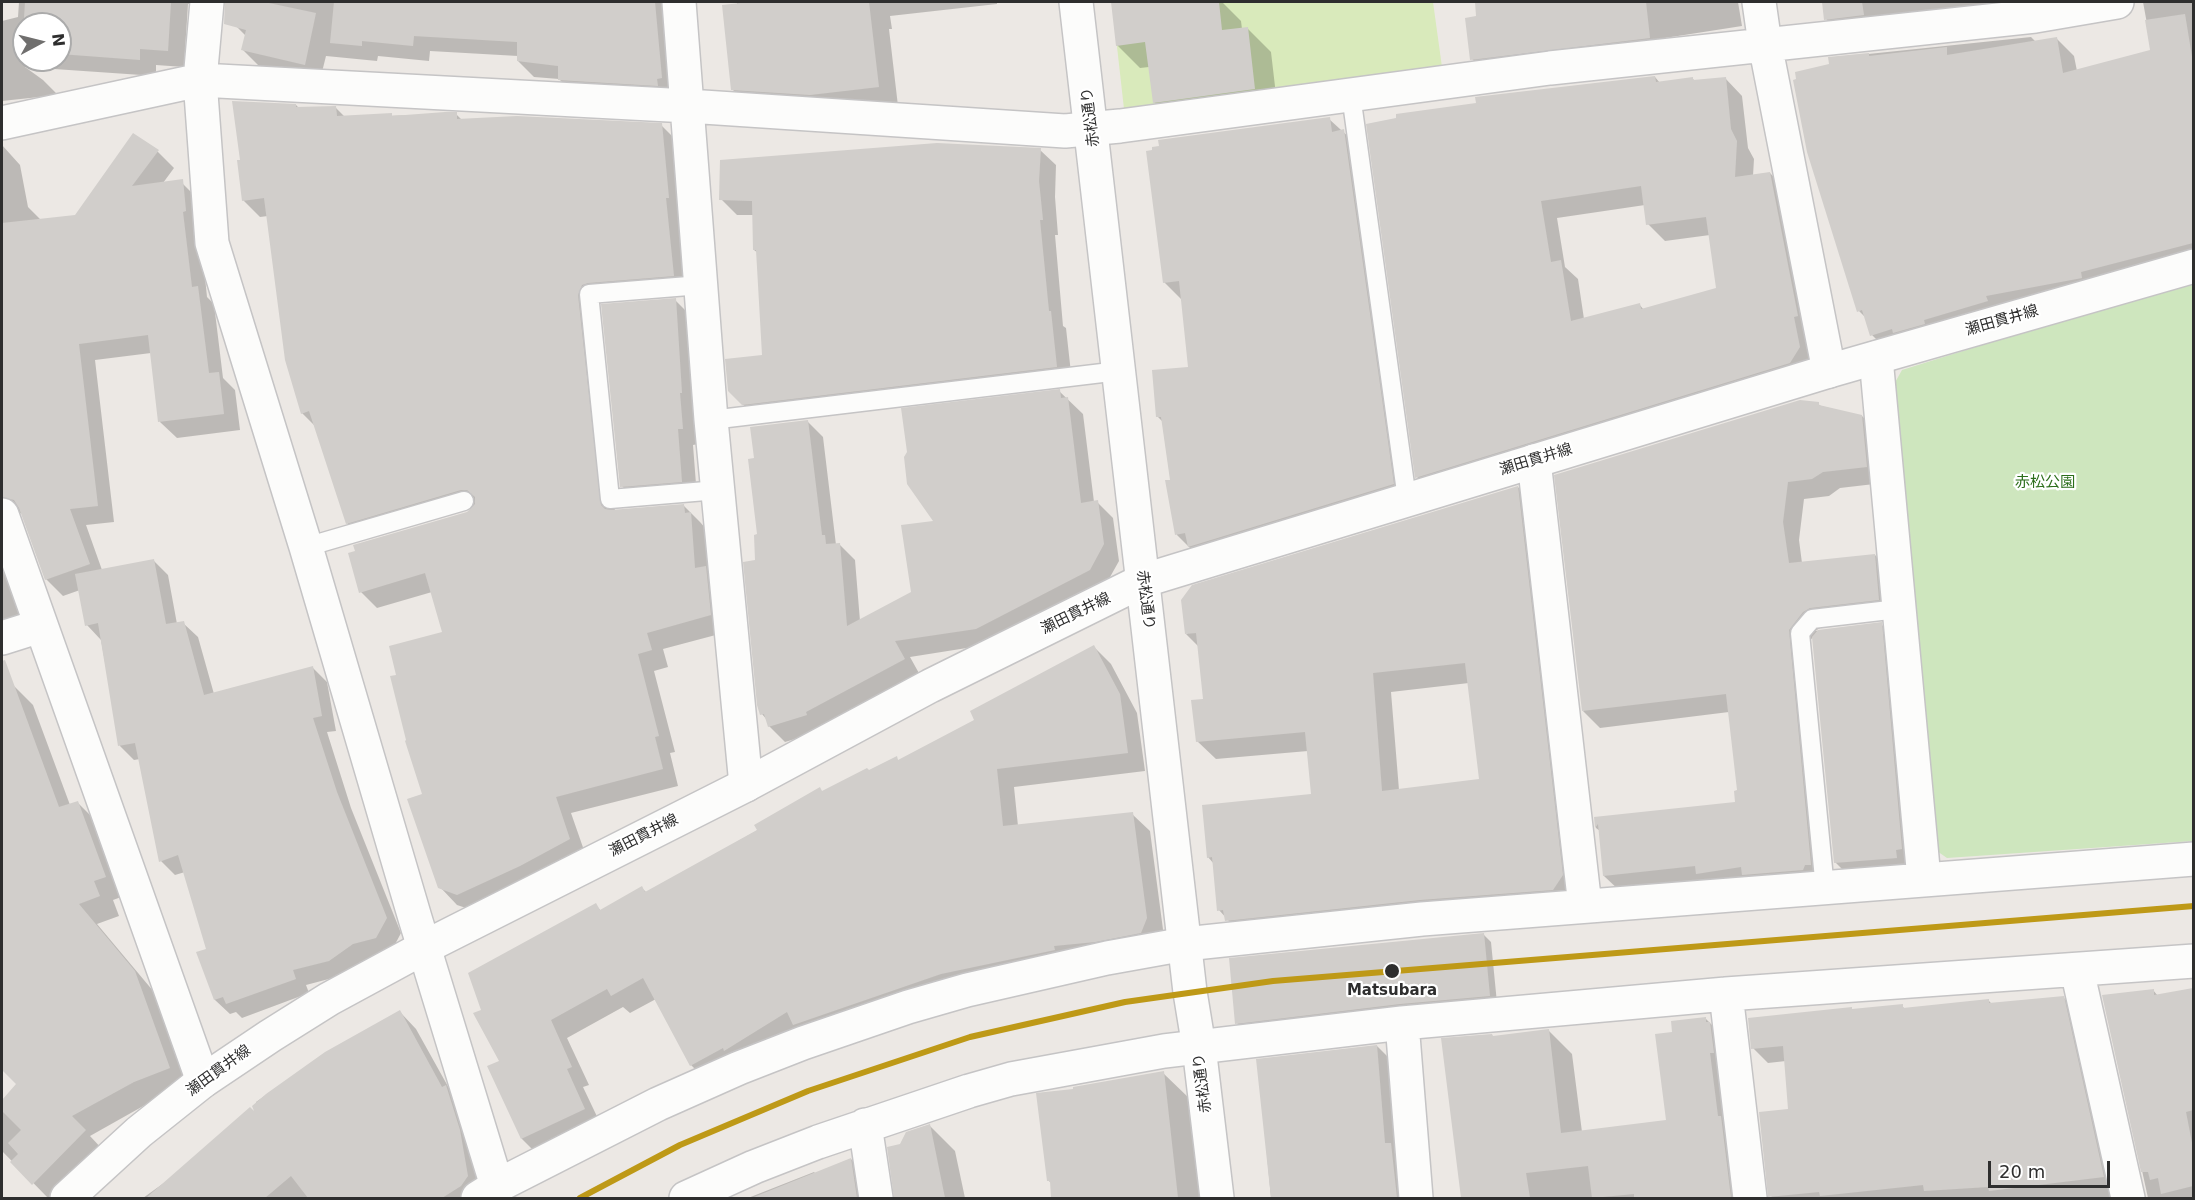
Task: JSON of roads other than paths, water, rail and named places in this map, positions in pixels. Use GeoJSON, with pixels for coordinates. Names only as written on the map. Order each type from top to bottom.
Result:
{"type":"FeatureCollection","features":[{"type":"Feature","properties":{"kind":"street"},"geometry":{"type":"LineString","coordinates":[[207,2],[200,80],[212,243],[306,547],[424,947],[488,1192],[658,1104],[803,1043],[908,1007],[967,990],[1107,958],[1185,944],[1422,919],[1825,889],[2193,858]]}},
{"type":"Feature","properties":{"kind":"street"},"geometry":{"type":"LineString","coordinates":[[679,2],[711,420],[746,785]]}},
{"type":"Feature","properties":{"kind":"street","name":"赤松通り"},"geometry":{"type":"LineString","coordinates":[[1076,2],[1192,1011],[1199,1047],[1216,1198]]}},
{"type":"Feature","properties":{"kind":"street"},"geometry":{"type":"LineString","coordinates":[[1759,2],[1765,44],[1829,371]]}},
{"type":"Feature","properties":{"kind":"street"},"geometry":{"type":"LineString","coordinates":[[2,123],[200,80],[688,106],[1065,131],[1551,68],[2036,15],[2115,2]]}},
{"type":"Feature","properties":{"kind":"street","name":"瀬田貫井線"},"geometry":{"type":"LineString","coordinates":[[67,1198],[139,1132],[203,1081],[270,1035],[329,999],[424,947],[746,785],[930,686],[1142,581],[1829,371],[2193,266]]}},
{"type":"Feature","properties":{"kind":"street"},"geometry":{"type":"LineString","coordinates":[[1876,358],[1924,879]]}},
{"type":"Feature","properties":{"kind":"street"},"geometry":{"type":"LineString","coordinates":[[1534,461],[1585,906]]}},
{"type":"Feature","properties":{"kind":"street"},"geometry":{"type":"LineString","coordinates":[[2,515],[203,1081]]}},
{"type":"Feature","properties":{"kind":"street"},"geometry":{"type":"LineString","coordinates":[[2,638],[40,626]]}},
{"type":"Feature","properties":{"kind":"street"},"geometry":{"type":"LineString","coordinates":[[686,1198],[754,1167],[865,1125],[1011,1079],[1112,1060],[1199,1047],[1402,1023],[1726,994],[2193,961]]}},
{"type":"Feature","properties":{"kind":"street"},"geometry":{"type":"LineString","coordinates":[[2077,970],[2128,1198]]}},
{"type":"Feature","properties":{"kind":"street"},"geometry":{"type":"LineString","coordinates":[[1726,994],[1750,1198]]}},
{"type":"Feature","properties":{"kind":"street"},"geometry":{"type":"LineString","coordinates":[[1402,1023],[1416,1198]]}},
{"type":"Feature","properties":{"kind":"street"},"geometry":{"type":"LineString","coordinates":[[865,1125],[876,1198]]}},
{"type":"Feature","properties":{"kind":"lane"},"geometry":{"type":"LineString","coordinates":[[1351,95],[1407,499]]}},
{"type":"Feature","properties":{"kind":"lane"},"geometry":{"type":"LineString","coordinates":[[701,285],[589,294],[610,499],[718,490]]}},
{"type":"Feature","properties":{"kind":"lane"},"geometry":{"type":"LineString","coordinates":[[711,420],[1119,371]]}},
{"type":"Feature","properties":{"kind":"lane"},"geometry":{"type":"LineString","coordinates":[[306,547],[464,501]]}},
{"type":"Feature","properties":{"kind":"lane"},"geometry":{"type":"LineString","coordinates":[[1825,889],[1800,633],[1812,619],[1898,609]]}},
{"type":"Feature","properties":{"kind":"place","name":"Matsubara"},"geometry":{"type":"Point","coordinates":[1392,971]}},
{"type":"Feature","properties":{"kind":"park label","name":"赤松公園"},"geometry":{"type":"Point","coordinates":[2045,483]}}]}
